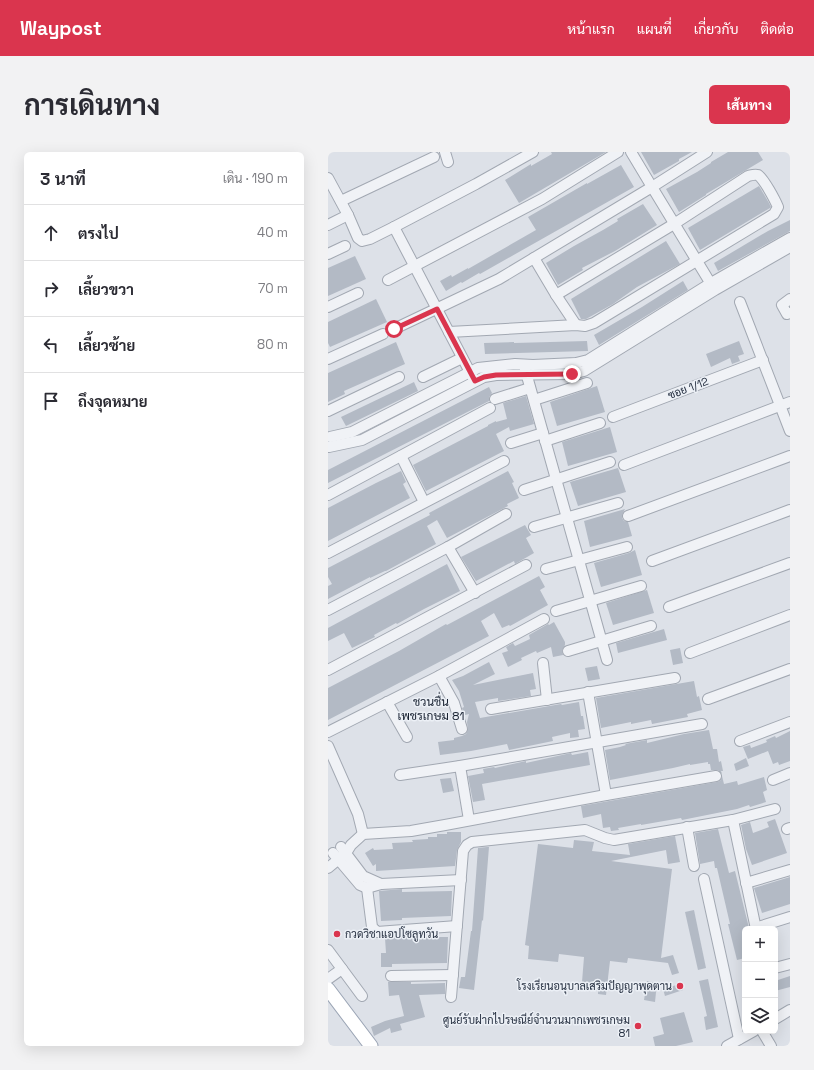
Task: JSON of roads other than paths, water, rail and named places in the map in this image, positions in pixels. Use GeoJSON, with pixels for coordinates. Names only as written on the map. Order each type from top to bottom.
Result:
{"type":"FeatureCollection","features":[{"type":"Feature","properties":{"kind":"main road"},"geometry":{"type":"LineString","coordinates":[[328,989],[370,1046]]}},
{"type":"Feature","properties":{"kind":"street"},"geometry":{"type":"LineString","coordinates":[[445,152],[448,162]]}},
{"type":"Feature","properties":{"kind":"street"},"geometry":{"type":"LineString","coordinates":[[328,178],[348,215],[358,238],[362,241],[370,239],[394,227],[476,184],[532,152]]}},
{"type":"Feature","properties":{"kind":"street"},"geometry":{"type":"LineString","coordinates":[[388,280],[542,199],[618,152]]}},
{"type":"Feature","properties":{"kind":"street"},"geometry":{"type":"LineString","coordinates":[[631,152],[713,286]]}},
{"type":"Feature","properties":{"kind":"street"},"geometry":{"type":"LineString","coordinates":[[394,329],[499,279],[652,187],[707,152]]}},
{"type":"Feature","properties":{"kind":"street"},"geometry":{"type":"LineString","coordinates":[[341,201],[434,157]]}},
{"type":"Feature","properties":{"kind":"street"},"geometry":{"type":"LineString","coordinates":[[449,332],[576,325],[584,326],[594,323],[774,214],[778,207],[776,201],[760,176],[756,174],[748,176],[674,224],[556,295]]}},
{"type":"Feature","properties":{"kind":"street"},"geometry":{"type":"LineString","coordinates":[[328,225],[348,215]]}},
{"type":"Feature","properties":{"kind":"street"},"geometry":{"type":"LineString","coordinates":[[394,227],[473,377]]}},
{"type":"Feature","properties":{"kind":"street"},"geometry":{"type":"LineString","coordinates":[[329,442],[362,440],[473,377],[484,377],[525,370],[572,374],[584,371],[713,286],[790,238]]}},
{"type":"Feature","properties":{"kind":"street"},"geometry":{"type":"LineString","coordinates":[[328,254],[345,246]]}},
{"type":"Feature","properties":{"kind":"street"},"geometry":{"type":"LineString","coordinates":[[713,286],[790,247]]}},
{"type":"Feature","properties":{"kind":"street"},"geometry":{"type":"LineString","coordinates":[[534,258],[576,325]]}},
{"type":"Feature","properties":{"kind":"street"},"geometry":{"type":"LineString","coordinates":[[328,307],[358,293]]}},
{"type":"Feature","properties":{"kind":"street"},"geometry":{"type":"LineString","coordinates":[[790,299],[782,305],[787,314],[790,312]]}},
{"type":"Feature","properties":{"kind":"street"},"geometry":{"type":"LineString","coordinates":[[740,302],[763,360],[785,404],[790,431]]}},
{"type":"Feature","properties":{"kind":"street"},"geometry":{"type":"LineString","coordinates":[[328,359],[383,334]]}},
{"type":"Feature","properties":{"kind":"street"},"geometry":{"type":"LineString","coordinates":[[423,377],[462,358]]}},
{"type":"Feature","properties":{"kind":"street","name":"ซอย 1/12"},"geometry":{"type":"LineString","coordinates":[[613,417],[763,360]]}},
{"type":"Feature","properties":{"kind":"street"},"geometry":{"type":"LineString","coordinates":[[525,370],[607,660]]}},
{"type":"Feature","properties":{"kind":"street"},"geometry":{"type":"LineString","coordinates":[[328,411],[399,376]]}},
{"type":"Feature","properties":{"kind":"street"},"geometry":{"type":"LineString","coordinates":[[534,400],[587,383]]}},
{"type":"Feature","properties":{"kind":"street"},"geometry":{"type":"LineString","coordinates":[[328,495],[401,456],[492,403],[530,388]]}},
{"type":"Feature","properties":{"kind":"street"},"geometry":{"type":"LineString","coordinates":[[624,465],[785,404]]}},
{"type":"Feature","properties":{"kind":"street"},"geometry":{"type":"LineString","coordinates":[[511,442],[544,437],[600,424]]}},
{"type":"Feature","properties":{"kind":"street"},"geometry":{"type":"LineString","coordinates":[[401,456],[424,502]]}},
{"type":"Feature","properties":{"kind":"street"},"geometry":{"type":"LineString","coordinates":[[628,516],[790,456]]}},
{"type":"Feature","properties":{"kind":"street"},"geometry":{"type":"LineString","coordinates":[[328,553],[504,461]]}},
{"type":"Feature","properties":{"kind":"street"},"geometry":{"type":"LineString","coordinates":[[524,490],[610,462]]}},
{"type":"Feature","properties":{"kind":"street"},"geometry":{"type":"LineString","coordinates":[[534,527],[618,503]]}},
{"type":"Feature","properties":{"kind":"street"},"geometry":{"type":"LineString","coordinates":[[652,561],[790,510]]}},
{"type":"Feature","properties":{"kind":"street"},"geometry":{"type":"LineString","coordinates":[[328,610],[448,547],[506,514]]}},
{"type":"Feature","properties":{"kind":"street"},"geometry":{"type":"LineString","coordinates":[[448,547],[475,593]]}},
{"type":"Feature","properties":{"kind":"street"},"geometry":{"type":"LineString","coordinates":[[546,569],[627,547]]}},
{"type":"Feature","properties":{"kind":"street"},"geometry":{"type":"LineString","coordinates":[[669,607],[790,562]]}},
{"type":"Feature","properties":{"kind":"street"},"geometry":{"type":"LineString","coordinates":[[328,670],[526,565]]}},
{"type":"Feature","properties":{"kind":"street"},"geometry":{"type":"LineString","coordinates":[[556,611],[641,586]]}},
{"type":"Feature","properties":{"kind":"street"},"geometry":{"type":"LineString","coordinates":[[690,653],[790,615]]}},
{"type":"Feature","properties":{"kind":"street"},"geometry":{"type":"LineString","coordinates":[[328,732],[439,676],[544,619]]}},
{"type":"Feature","properties":{"kind":"street"},"geometry":{"type":"LineString","coordinates":[[568,651],[651,626]]}},
{"type":"Feature","properties":{"kind":"street"},"geometry":{"type":"LineString","coordinates":[[543,663],[547,700]]}},
{"type":"Feature","properties":{"kind":"street"},"geometry":{"type":"LineString","coordinates":[[708,699],[790,669]]}},
{"type":"Feature","properties":{"kind":"street"},"geometry":{"type":"LineString","coordinates":[[439,676],[454,703],[462,729]]}},
{"type":"Feature","properties":{"kind":"street"},"geometry":{"type":"LineString","coordinates":[[491,709],[676,678]]}},
{"type":"Feature","properties":{"kind":"street"},"geometry":{"type":"LineString","coordinates":[[588,692],[606,794]]}},
{"type":"Feature","properties":{"kind":"street"},"geometry":{"type":"LineString","coordinates":[[387,702],[408,737]]}},
{"type":"Feature","properties":{"kind":"street"},"geometry":{"type":"LineString","coordinates":[[740,741],[790,722]]}},
{"type":"Feature","properties":{"kind":"street"},"geometry":{"type":"LineString","coordinates":[[400,775],[702,724]]}},
{"type":"Feature","properties":{"kind":"street"},"geometry":{"type":"LineString","coordinates":[[328,746],[358,814],[363,834]]}},
{"type":"Feature","properties":{"kind":"street"},"geometry":{"type":"LineString","coordinates":[[460,766],[469,820]]}},
{"type":"Feature","properties":{"kind":"street"},"geometry":{"type":"LineString","coordinates":[[773,780],[790,773]]}},
{"type":"Feature","properties":{"kind":"street"},"geometry":{"type":"LineString","coordinates":[[328,868],[331,857],[346,848],[363,834],[411,831],[606,794],[716,776]]}},
{"type":"Feature","properties":{"kind":"street"},"geometry":{"type":"LineString","coordinates":[[451,996],[463,850],[472,842],[585,830],[614,840],[733,820],[775,809]]}},
{"type":"Feature","properties":{"kind":"street"},"geometry":{"type":"LineString","coordinates":[[733,820],[755,926]]}},
{"type":"Feature","properties":{"kind":"street"},"geometry":{"type":"LineString","coordinates":[[687,828],[694,866]]}},
{"type":"Feature","properties":{"kind":"street"},"geometry":{"type":"LineString","coordinates":[[346,848],[363,876],[381,884]]}},
{"type":"Feature","properties":{"kind":"street"},"geometry":{"type":"LineString","coordinates":[[331,857],[360,885],[367,888],[381,884],[461,880]]}},
{"type":"Feature","properties":{"kind":"street"},"geometry":{"type":"LineString","coordinates":[[746,883],[790,870]]}},
{"type":"Feature","properties":{"kind":"street"},"geometry":{"type":"LineString","coordinates":[[704,879],[739,1039]]}},
{"type":"Feature","properties":{"kind":"street"},"geometry":{"type":"LineString","coordinates":[[367,888],[372,927],[377,932],[457,926]]}},
{"type":"Feature","properties":{"kind":"street"},"geometry":{"type":"LineString","coordinates":[[761,926],[790,917]]}},
{"type":"Feature","properties":{"kind":"street"},"geometry":{"type":"LineString","coordinates":[[328,950],[362,996]]}},
{"type":"Feature","properties":{"kind":"street"},"geometry":{"type":"LineString","coordinates":[[778,967],[790,964]]}},
{"type":"Feature","properties":{"kind":"street"},"geometry":{"type":"LineString","coordinates":[[328,979],[342,969]]}},
{"type":"Feature","properties":{"kind":"street"},"geometry":{"type":"LineString","coordinates":[[391,976],[453,974]]}},
{"type":"Feature","properties":{"kind":"street"},"geometry":{"type":"LineString","coordinates":[[778,1017],[790,1010]]}},
{"type":"Feature","properties":{"kind":"street"},"geometry":{"type":"LineString","coordinates":[[727,1046],[748,1034]]}},
{"type":"Feature","properties":{"kind":"street"},"geometry":{"type":"LineString","coordinates":[[764,1034],[771,1046]]}},
{"type":"Feature","properties":{"kind":"place","name":"กวดวิชาแอปโซลูทวัน"},"geometry":{"type":"Point","coordinates":[337,934]}},
{"type":"Feature","properties":{"kind":"place","name":"โรงเรียนอนุบาลเสริมปัญญาพุดตาน"},"geometry":{"type":"Point","coordinates":[680,986]}},
{"type":"Feature","properties":{"kind":"place","name":"ศูนย์รับฝากไปรษณีย์จำนวนมากเพชรเกษม 81"},"geometry":{"type":"Point","coordinates":[638,1026]}},
{"type":"Feature","properties":{"kind":"district","name":"ชวนชื่น เพชรเกษม 81"},"geometry":{"type":"Point","coordinates":[431,709]}}]}
